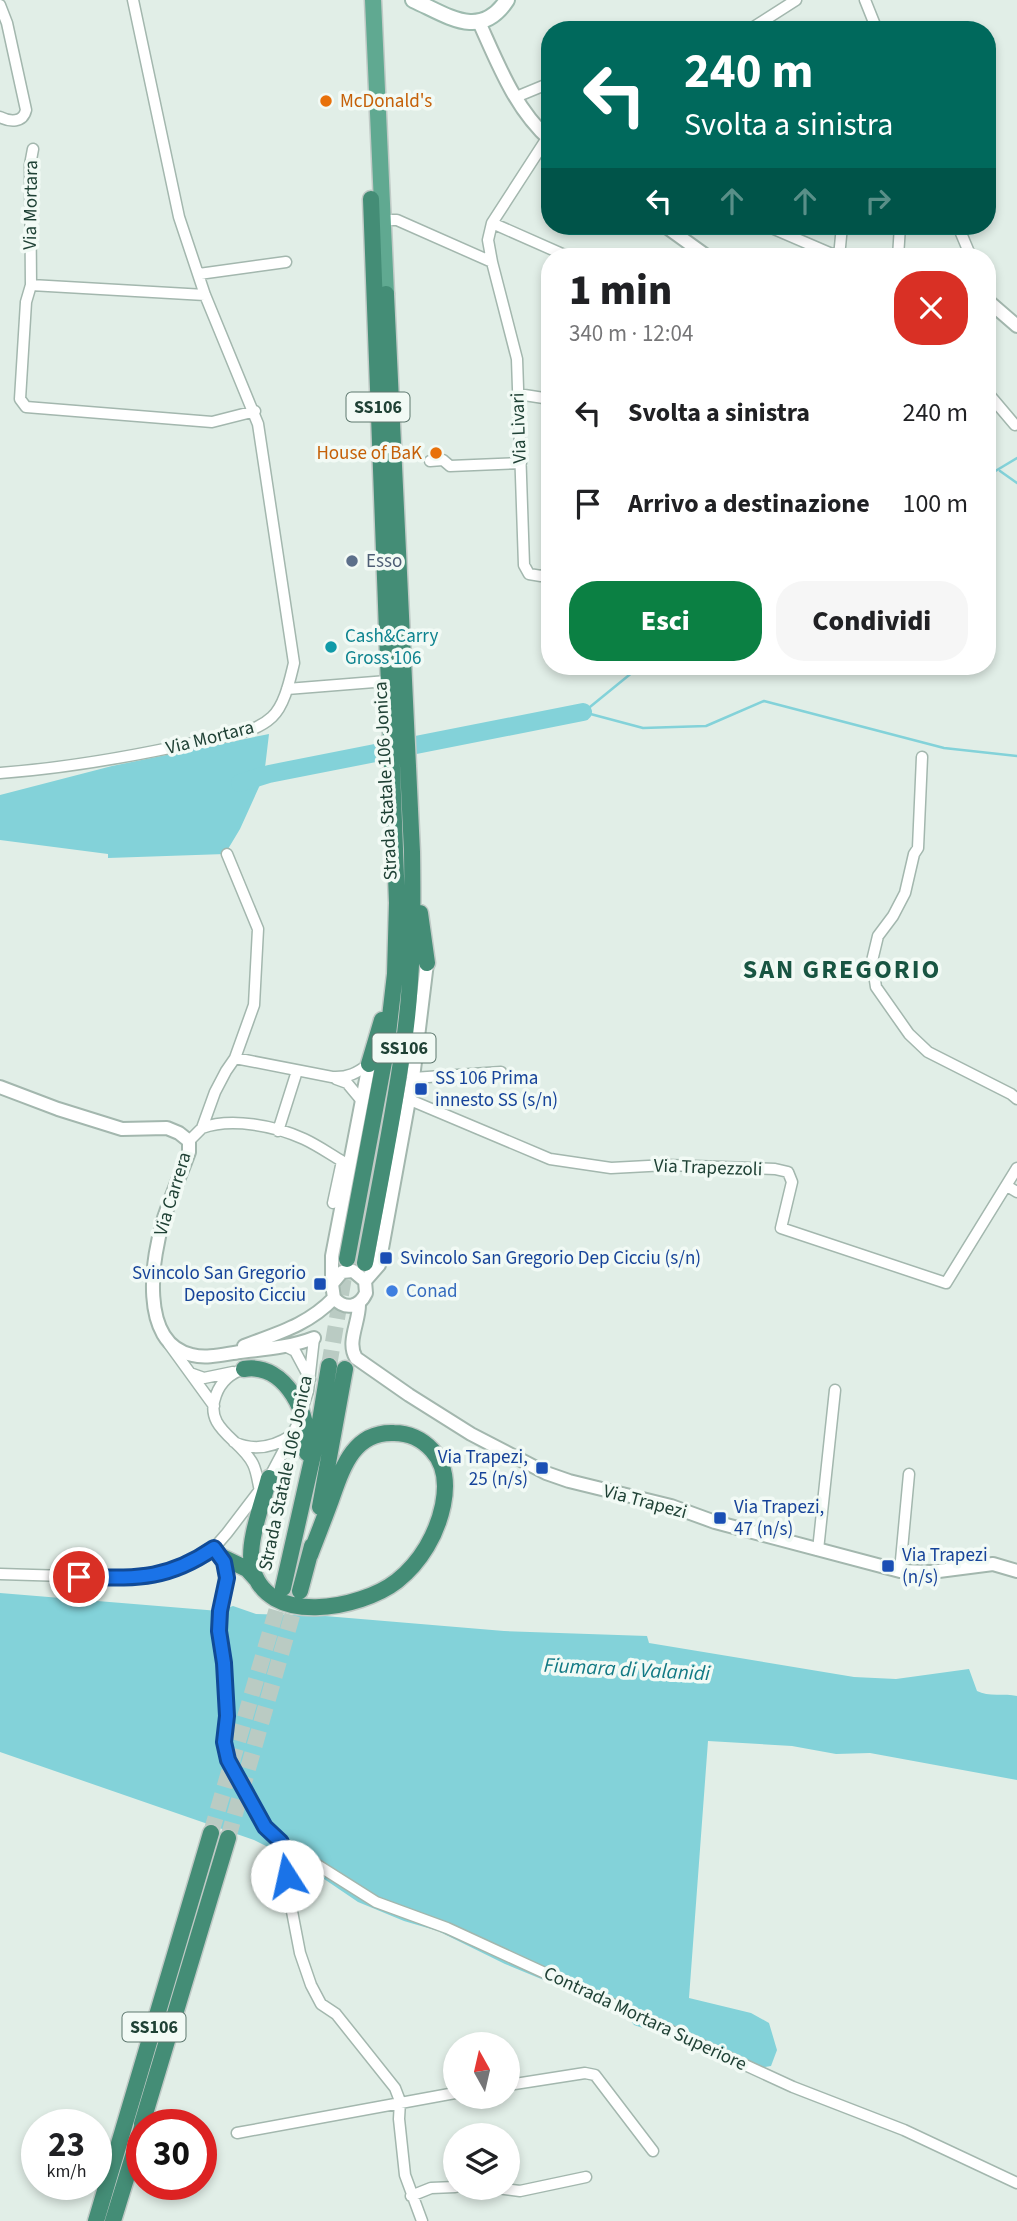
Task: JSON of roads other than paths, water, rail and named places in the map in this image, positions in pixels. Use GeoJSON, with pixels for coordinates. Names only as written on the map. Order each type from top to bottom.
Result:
{"type":"FeatureCollection","features":[{"type":"Feature","properties":{"kind":"highway"},"geometry":{"type":"LineString","coordinates":[[371,199],[380,295]]}},
{"type":"Feature","properties":{"kind":"highway","name":"Strada Statale 106 Jonica"},"geometry":{"type":"LineString","coordinates":[[380,295],[387,681],[396,699]]}},
{"type":"Feature","properties":{"kind":"highway","name":"Strada Statale 106 Jonica"},"geometry":{"type":"LineString","coordinates":[[347,1259],[386,1051],[395,974],[403,830],[380,295]]}},
{"type":"Feature","properties":{"kind":"highway","name":"Strada Statale 106 Jonica"},"geometry":{"type":"LineString","coordinates":[[365,1263],[404,1047],[411,973],[412,852],[403,830]]}},
{"type":"Feature","properties":{"kind":"highway"},"geometry":{"type":"LineString","coordinates":[[412,852],[427,962]]}},
{"type":"Feature","properties":{"kind":"highway"},"geometry":{"type":"LineString","coordinates":[[369,1064],[395,974]]}},
{"type":"Feature","properties":{"kind":"highway","name":"Strada Statale 106 Jonica"},"geometry":{"type":"LineString","coordinates":[[283,1588],[318,1433],[337,1368],[310,1555],[300,1591]]}},
{"type":"Feature","properties":{"kind":"highway"},"geometry":{"type":"LineString","coordinates":[[244,1369],[265,1370],[280,1378],[304,1419],[307,1447],[291,1556]]}},
{"type":"Feature","properties":{"kind":"highway"},"geometry":{"type":"LineString","coordinates":[[217,1552],[247,1569],[273,1598],[288,1603],[328,1607],[349,1604],[374,1595],[411,1568],[424,1552],[441,1515],[445,1479],[441,1463],[431,1449],[411,1435],[394,1433],[377,1435],[356,1448],[343,1469],[310,1555]]}},
{"type":"Feature","properties":{"kind":"highway"},"geometry":{"type":"LineString","coordinates":[[258,1581],[251,1552],[264,1485]]}},
{"type":"Feature","properties":{"kind":"highway","name":"SS106"},"geometry":{"type":"LineString","coordinates":[[96,2221],[211,1833]]}},
{"type":"Feature","properties":{"kind":"highway","name":"SS106"},"geometry":{"type":"LineString","coordinates":[[147,2109],[228,1838]]}},
{"type":"Feature","properties":{"kind":"highway","name":"SS106"},"geometry":{"type":"LineString","coordinates":[[113,2221],[126,2178]]}},
{"type":"Feature","properties":{"kind":"main road"},"geometry":{"type":"LineString","coordinates":[[364,0],[370,33],[383,220],[380,295]]}},
{"type":"Feature","properties":{"kind":"main road"},"geometry":{"type":"LineString","coordinates":[[371,199],[370,33],[373,0]]}},
{"type":"Feature","properties":{"kind":"main road"},"geometry":{"type":"LineString","coordinates":[[413,0],[466,23],[480,22],[499,11],[507,0]]}},
{"type":"Feature","properties":{"kind":"street","name":"Via Mortara"},"geometry":{"type":"LineString","coordinates":[[0,773],[52,769],[102,761],[257,729],[275,716],[295,663],[267,471],[255,411],[205,295],[180,217],[133,0]]}},
{"type":"Feature","properties":{"kind":"street"},"geometry":{"type":"LineString","coordinates":[[763,21],[796,0]]}},
{"type":"Feature","properties":{"kind":"street"},"geometry":{"type":"LineString","coordinates":[[865,0],[873,21]]}},
{"type":"Feature","properties":{"kind":"street"},"geometry":{"type":"LineString","coordinates":[[0,5],[7,23],[26,110],[18,120],[8,121],[0,117]]}},
{"type":"Feature","properties":{"kind":"street"},"geometry":{"type":"LineString","coordinates":[[480,22],[501,71],[527,117],[541,132]]}},
{"type":"Feature","properties":{"kind":"street"},"geometry":{"type":"LineString","coordinates":[[516,97],[541,87]]}},
{"type":"Feature","properties":{"kind":"street","name":"Via Mortara"},"geometry":{"type":"LineString","coordinates":[[33,149],[30,164],[31,285],[26,302],[20,399],[26,407],[212,422],[255,411]]}},
{"type":"Feature","properties":{"kind":"street"},"geometry":{"type":"LineString","coordinates":[[541,150],[492,223],[549,248]]}},
{"type":"Feature","properties":{"kind":"street"},"geometry":{"type":"LineString","coordinates":[[383,220],[397,220],[492,262]]}},
{"type":"Feature","properties":{"kind":"street","name":"Via Livari"},"geometry":{"type":"LineString","coordinates":[[492,223],[488,240],[492,262],[517,359],[524,565],[529,574],[541,576]]}},
{"type":"Feature","properties":{"kind":"street"},"geometry":{"type":"LineString","coordinates":[[677,235],[696,248]]}},
{"type":"Feature","properties":{"kind":"street"},"geometry":{"type":"LineString","coordinates":[[787,235],[818,248]]}},
{"type":"Feature","properties":{"kind":"street"},"geometry":{"type":"LineString","coordinates":[[199,274],[286,262]]}},
{"type":"Feature","properties":{"kind":"street"},"geometry":{"type":"LineString","coordinates":[[31,285],[205,295]]}},
{"type":"Feature","properties":{"kind":"street"},"geometry":{"type":"LineString","coordinates":[[996,306],[1017,326]]}},
{"type":"Feature","properties":{"kind":"street"},"geometry":{"type":"LineString","coordinates":[[518,394],[541,398]]}},
{"type":"Feature","properties":{"kind":"street"},"geometry":{"type":"LineString","coordinates":[[996,403],[1015,425]]}},
{"type":"Feature","properties":{"kind":"street"},"geometry":{"type":"LineString","coordinates":[[430,461],[443,460],[450,466],[521,463]]}},
{"type":"Feature","properties":{"kind":"street"},"geometry":{"type":"LineString","coordinates":[[287,689],[387,681]]}},
{"type":"Feature","properties":{"kind":"street"},"geometry":{"type":"LineString","coordinates":[[922,757],[918,848],[914,854],[905,893],[878,936],[872,961],[876,987],[909,1034],[928,1052],[1017,1099]]}},
{"type":"Feature","properties":{"kind":"street"},"geometry":{"type":"LineString","coordinates":[[189,1142],[202,1128],[215,1092],[235,1058],[254,1005],[258,929],[227,854]]}},
{"type":"Feature","properties":{"kind":"street"},"geometry":{"type":"LineString","coordinates":[[365,1281],[379,1265],[410,1100],[427,962]]}},
{"type":"Feature","properties":{"kind":"street"},"geometry":{"type":"LineString","coordinates":[[235,1058],[332,1077],[357,1073],[369,1064]]}},
{"type":"Feature","properties":{"kind":"street"},"geometry":{"type":"LineString","coordinates":[[332,1284],[337,1275],[347,1271],[358,1273],[365,1281],[366,1293],[359,1303],[353,1306],[342,1305],[334,1298],[332,1284],[332,1256],[369,1064]]}},
{"type":"Feature","properties":{"kind":"street"},"geometry":{"type":"LineString","coordinates":[[278,1131],[297,1071]]}},
{"type":"Feature","properties":{"kind":"street"},"geometry":{"type":"LineString","coordinates":[[413,1078],[501,1072]]}},
{"type":"Feature","properties":{"kind":"street"},"geometry":{"type":"LineString","coordinates":[[332,1077],[347,1083],[362,1101]]}},
{"type":"Feature","properties":{"kind":"street","name":"Via Carrera"},"geometry":{"type":"LineString","coordinates":[[0,1087],[122,1129],[167,1128],[179,1133],[189,1142],[189,1152],[164,1218],[152,1276],[157,1317],[161,1332],[169,1343]]}},
{"type":"Feature","properties":{"kind":"street","name":"Via Trapezzoli"},"geometry":{"type":"LineString","coordinates":[[410,1100],[550,1159],[611,1168],[667,1165],[788,1172],[792,1182],[781,1228],[946,1283],[1012,1189]]}},
{"type":"Feature","properties":{"kind":"street"},"geometry":{"type":"LineString","coordinates":[[202,1128],[223,1123],[278,1131],[304,1139],[342,1161],[333,1203]]}},
{"type":"Feature","properties":{"kind":"street"},"geometry":{"type":"LineString","coordinates":[[1012,1189],[1017,1168]]}},
{"type":"Feature","properties":{"kind":"street"},"geometry":{"type":"LineString","coordinates":[[224,1354],[301,1325],[334,1298]]}},
{"type":"Feature","properties":{"kind":"street","name":"Via Trapezi"},"geometry":{"type":"LineString","coordinates":[[359,1303],[352,1343],[356,1358],[471,1434],[545,1473],[900,1571],[931,1572],[993,1564],[1017,1571]]}},
{"type":"Feature","properties":{"kind":"street"},"geometry":{"type":"LineString","coordinates":[[0,1574],[132,1578],[158,1575],[181,1568],[217,1552],[264,1485],[296,1429],[308,1391],[314,1338],[321,1311]]}},
{"type":"Feature","properties":{"kind":"street"},"geometry":{"type":"LineString","coordinates":[[301,1325],[310,1329],[314,1338]]}},
{"type":"Feature","properties":{"kind":"street"},"geometry":{"type":"LineString","coordinates":[[169,1343],[190,1355],[224,1354],[285,1346],[314,1338]]}},
{"type":"Feature","properties":{"kind":"street"},"geometry":{"type":"LineString","coordinates":[[169,1343],[214,1406]]}},
{"type":"Feature","properties":{"kind":"street"},"geometry":{"type":"LineString","coordinates":[[285,1346],[295,1351],[310,1380]]}},
{"type":"Feature","properties":{"kind":"street"},"geometry":{"type":"LineString","coordinates":[[181,1363],[194,1375],[204,1378],[244,1369]]}},
{"type":"Feature","properties":{"kind":"street"},"geometry":{"type":"LineString","coordinates":[[244,1369],[222,1382],[214,1406],[218,1425],[252,1462],[264,1485]]}},
{"type":"Feature","properties":{"kind":"street"},"geometry":{"type":"LineString","coordinates":[[818,1549],[835,1390]]}},
{"type":"Feature","properties":{"kind":"street"},"geometry":{"type":"LineString","coordinates":[[231,1440],[249,1446],[271,1447],[296,1429]]}},
{"type":"Feature","properties":{"kind":"street"},"geometry":{"type":"LineString","coordinates":[[900,1571],[909,1474]]}},
{"type":"Feature","properties":{"kind":"street","name":"Contrada Mortara Superiore"},"geometry":{"type":"LineString","coordinates":[[217,1552],[224,1562],[227,1578],[219,1631],[227,1716],[224,1742],[228,1760],[265,1827],[281,1842],[376,1902],[447,1928],[815,2096],[904,2130],[1017,2183]]}},
{"type":"Feature","properties":{"kind":"street"},"geometry":{"type":"LineString","coordinates":[[281,1842],[300,1953],[311,1986],[321,2004],[336,2014],[395,2088],[400,2101],[399,2119],[405,2175],[422,2221]]}},
{"type":"Feature","properties":{"kind":"street"},"geometry":{"type":"LineString","coordinates":[[520,2083],[585,2073],[595,2075],[653,2151]]}},
{"type":"Feature","properties":{"kind":"street"},"geometry":{"type":"LineString","coordinates":[[237,2133],[443,2095]]}},
{"type":"Feature","properties":{"kind":"street"},"geometry":{"type":"LineString","coordinates":[[520,2191],[586,2177]]}},
{"type":"Feature","properties":{"kind":"street"},"geometry":{"type":"LineString","coordinates":[[411,2196],[430,2188],[443,2187]]}},
{"type":"Feature","properties":{"kind":"water"},"geometry":{"type":"Polygon","coordinates":[[[269,734],[264,776],[240,829],[225,854],[108,858],[108,854],[0,840],[0,795],[112,766],[269,734]]]}},
{"type":"Feature","properties":{"kind":"water","name":"Fiumara di Valanidi"},"geometry":{"type":"Polygon","coordinates":[[[0,1593],[219,1611],[233,1606],[256,1614],[325,1616],[504,1631],[647,1636],[649,1643],[854,1677],[896,1679],[969,1669],[977,1691],[1017,1696],[1017,1780],[870,1753],[836,1754],[792,1746],[708,1741],[689,1998],[751,2013],[769,2023],[777,2050],[771,2066],[759,2068],[694,2040],[672,2038],[634,2025],[626,2014],[505,1964],[438,1931],[404,1921],[358,1902],[302,1864],[254,1840],[0,1752],[0,1593]]]}},
{"type":"Feature","properties":{"kind":"waterway"},"geometry":{"type":"LineString","coordinates":[[996,471],[1017,458]]}},
{"type":"Feature","properties":{"kind":"waterway"},"geometry":{"type":"LineString","coordinates":[[1000,471],[1017,483]]}},
{"type":"Feature","properties":{"kind":"waterway"},"geometry":{"type":"LineString","coordinates":[[585,711],[629,675]]}},
{"type":"Feature","properties":{"kind":"waterway"},"geometry":{"type":"LineString","coordinates":[[583,712],[643,728],[706,726],[764,701],[944,748],[1017,756]]}},
{"type":"Feature","properties":{"kind":"waterway"},"geometry":{"type":"LineString","coordinates":[[240,783],[269,774],[583,712]]}},
{"type":"Feature","properties":{"kind":"tunnel"},"geometry":{"type":"LineString","coordinates":[[329,1366],[347,1259]]}},
{"type":"Feature","properties":{"kind":"tunnel"},"geometry":{"type":"LineString","coordinates":[[211,1833],[283,1588]]}},
{"type":"Feature","properties":{"kind":"tunnel"},"geometry":{"type":"LineString","coordinates":[[228,1838],[298,1595]]}},
{"type":"Feature","properties":{"kind":"place","name":"McDonald's"},"geometry":{"type":"Point","coordinates":[326,101]}},
{"type":"Feature","properties":{"kind":"place","name":"House of BaK"},"geometry":{"type":"Point","coordinates":[436,453]}},
{"type":"Feature","properties":{"kind":"place","name":"Esso"},"geometry":{"type":"Point","coordinates":[352,561]}},
{"type":"Feature","properties":{"kind":"place","name":"Cash&Carry Gross 106"},"geometry":{"type":"Point","coordinates":[331,647]}},
{"type":"Feature","properties":{"kind":"place","name":"SS 106 Prima innesto SS (s/n)"},"geometry":{"type":"Point","coordinates":[421,1089]}},
{"type":"Feature","properties":{"kind":"place","name":"Svincolo San Gregorio Dep Cicciu (s/n)"},"geometry":{"type":"Point","coordinates":[386,1258]}},
{"type":"Feature","properties":{"kind":"place","name":"Svincolo San Gregorio Deposito Cicciu"},"geometry":{"type":"Point","coordinates":[320,1284]}},
{"type":"Feature","properties":{"kind":"place","name":"Conad"},"geometry":{"type":"Point","coordinates":[392,1291]}},
{"type":"Feature","properties":{"kind":"place","name":"Via Trapezi, 25 (n/s)"},"geometry":{"type":"Point","coordinates":[542,1468]}},
{"type":"Feature","properties":{"kind":"place","name":"Via Trapezi, 47 (n/s)"},"geometry":{"type":"Point","coordinates":[720,1518]}},
{"type":"Feature","properties":{"kind":"place","name":"Via Trapezi (n/s)"},"geometry":{"type":"Point","coordinates":[888,1566]}},
{"type":"Feature","properties":{"kind":"district","name":"SAN GREGORIO"},"geometry":{"type":"Point","coordinates":[842,969]}}]}
